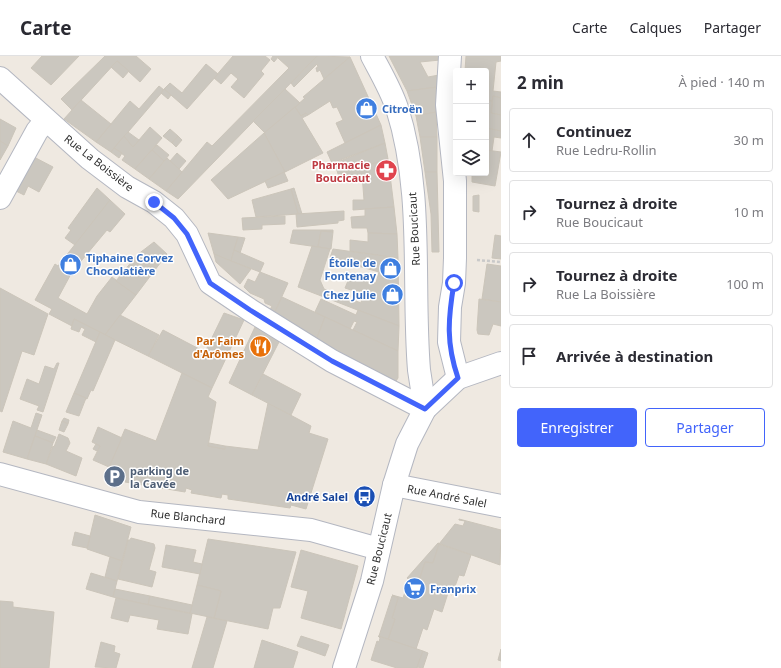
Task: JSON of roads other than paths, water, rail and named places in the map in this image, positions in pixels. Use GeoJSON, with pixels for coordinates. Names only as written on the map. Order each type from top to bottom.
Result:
{"type":"FeatureCollection","features":[{"type":"Feature","properties":{"kind":"street","name":"Rue Boucicaut"},"geometry":{"type":"LineString","coordinates":[[372,56],[396,107],[405,138],[411,172],[416,253],[419,370],[425,409]]}},
{"type":"Feature","properties":{"kind":"street"},"geometry":{"type":"LineString","coordinates":[[450,56],[447,105],[454,181],[455,258],[454,283],[450,308],[449,342],[458,378],[501,363]]}},
{"type":"Feature","properties":{"kind":"street","name":"Rue La Boissière"},"geometry":{"type":"LineString","coordinates":[[0,78],[90,159],[121,183],[154,202],[174,218],[187,234],[210,283],[250,310],[332,361],[425,409]]}},
{"type":"Feature","properties":{"kind":"street"},"geometry":{"type":"LineString","coordinates":[[0,198],[37,131],[46,120]]}},
{"type":"Feature","properties":{"kind":"street","name":"Rue Boucicaut"},"geometry":{"type":"LineString","coordinates":[[344,668],[372,581],[394,485],[407,444],[425,409],[458,378]]}},
{"type":"Feature","properties":{"kind":"street","name":"Rue Blanchard"},"geometry":{"type":"LineString","coordinates":[[0,474],[139,512],[311,530],[379,549]]}},
{"type":"Feature","properties":{"kind":"street","name":"Rue André Salel"},"geometry":{"type":"LineString","coordinates":[[394,485],[501,506]]}},
{"type":"Feature","properties":{"kind":"place","name":"Citroën"},"geometry":{"type":"Point","coordinates":[367,109]}},
{"type":"Feature","properties":{"kind":"place","name":"Pharmacie Boucicaut"},"geometry":{"type":"Point","coordinates":[386,171]}},
{"type":"Feature","properties":{"kind":"place","name":"Tiphaine Corvez Chocolatière"},"geometry":{"type":"Point","coordinates":[71,264]}},
{"type":"Feature","properties":{"kind":"place","name":"Étoile de Fontenay"},"geometry":{"type":"Point","coordinates":[391,269]}},
{"type":"Feature","properties":{"kind":"place","name":"Chez Julie"},"geometry":{"type":"Point","coordinates":[392,295]}},
{"type":"Feature","properties":{"kind":"place","name":"Par Faim d'Arômes"},"geometry":{"type":"Point","coordinates":[260,347]}},
{"type":"Feature","properties":{"kind":"place","name":"parking de la Cavée"},"geometry":{"type":"Point","coordinates":[115,477]}},
{"type":"Feature","properties":{"kind":"place","name":"André Salel"},"geometry":{"type":"Point","coordinates":[364,497]}},
{"type":"Feature","properties":{"kind":"place","name":"Franprix"},"geometry":{"type":"Point","coordinates":[414,589]}}]}
